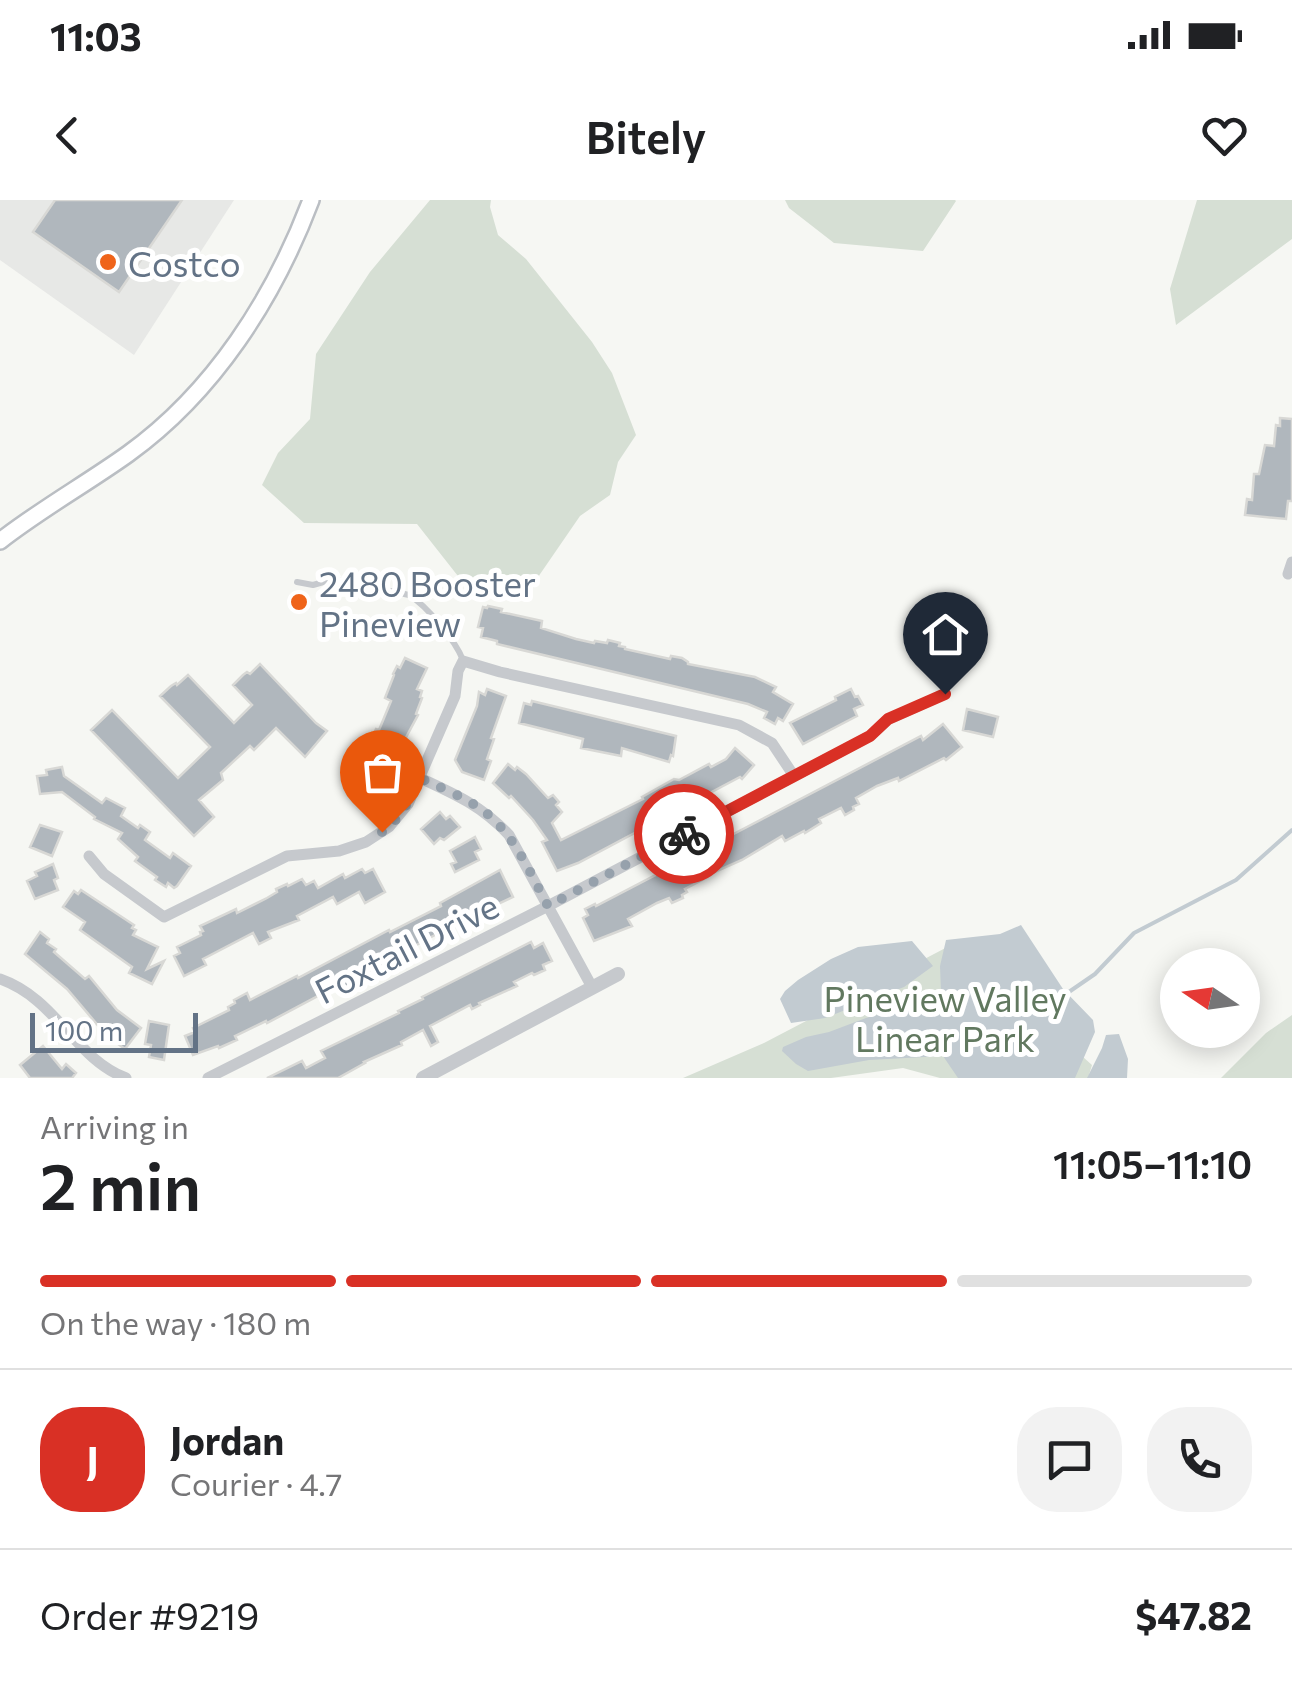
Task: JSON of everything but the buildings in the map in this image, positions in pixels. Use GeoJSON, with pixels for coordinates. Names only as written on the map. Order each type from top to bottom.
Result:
{"type":"FeatureCollection","features":[{"type":"Feature","properties":{"kind":"main road"},"geometry":{"type":"LineString","coordinates":[[0,541],[130,453],[186,402],[259,310],[296,239],[311,200]]}},
{"type":"Feature","properties":{"kind":"street"},"geometry":{"type":"LineString","coordinates":[[89,856],[104,874],[164,918],[288,856],[339,851],[366,842],[389,827],[408,804],[455,696],[463,661],[739,725],[772,743],[794,776]]}},
{"type":"Feature","properties":{"kind":"street","name":"Foxtail Drive"},"geometry":{"type":"LineString","coordinates":[[208,1078],[548,906],[870,736],[888,719],[945,694]]}},
{"type":"Feature","properties":{"kind":"street"},"geometry":{"type":"LineString","coordinates":[[420,778],[470,802],[492,817],[508,835],[592,987]]}},
{"type":"Feature","properties":{"kind":"street"},"geometry":{"type":"LineString","coordinates":[[423,1078],[618,974]]}},
{"type":"Feature","properties":{"kind":"street"},"geometry":{"type":"LineString","coordinates":[[0,980],[18,986],[42,1003],[94,1058],[126,1078]]}},
{"type":"Feature","properties":{"kind":"lane"},"geometry":{"type":"LineString","coordinates":[[297,582],[313,585],[334,579],[412,597],[442,629],[463,661]]}},
{"type":"Feature","properties":{"kind":"shaded area"},"geometry":{"type":"Polygon","coordinates":[[[0,200],[234,200],[134,355],[0,260],[0,200]]]}},
{"type":"Feature","properties":{"kind":"shaded area","name":"Pineview Valley Linear Park"},"geometry":{"type":"Polygon","coordinates":[[[1021,925],[1063,989],[1093,1020],[1095,1032],[1075,1078],[958,1078],[943,1056],[869,1060],[808,1071],[782,1051],[806,1037],[918,1003],[941,992],[940,966],[946,940],[1000,934],[1021,925]]]}},
{"type":"Feature","properties":{"kind":"shaded area"},"geometry":{"type":"Polygon","coordinates":[[[912,941],[933,966],[904,987],[825,1018],[791,1023],[780,999],[798,980],[858,947],[912,941]]]}},
{"type":"Feature","properties":{"kind":"shaded area"},"geometry":{"type":"Polygon","coordinates":[[[1119,1034],[1128,1059],[1127,1078],[1087,1078],[1106,1035],[1119,1034]]]}},
{"type":"Feature","properties":{"kind":"green space"},"geometry":{"type":"Polygon","coordinates":[[[430,200],[491,200],[498,235],[526,259],[592,342],[612,373],[636,435],[618,462],[610,495],[580,516],[536,580],[501,574],[465,585],[417,524],[304,523],[262,485],[278,453],[310,419],[316,354],[370,272],[430,200]]]}},
{"type":"Feature","properties":{"kind":"green space"},"geometry":{"type":"Polygon","coordinates":[[[785,200],[956,201],[923,251],[834,243],[789,208],[785,200]]]}},
{"type":"Feature","properties":{"kind":"green space"},"geometry":{"type":"Polygon","coordinates":[[[1197,200],[1292,200],[1292,239],[1176,325],[1170,289],[1197,200]]]}},
{"type":"Feature","properties":{"kind":"green space","name":"Pineview Valley Linear Park"},"geometry":{"type":"Polygon","coordinates":[[[955,943],[1092,1065],[1088,1078],[940,1078],[903,1068],[831,1078],[683,1078],[764,1043],[955,943]]]}},
{"type":"Feature","properties":{"kind":"green space"},"geometry":{"type":"Polygon","coordinates":[[[1292,1015],[1292,1078],[1221,1078],[1251,1048],[1260,1048],[1260,1039],[1292,1015]]]}},
{"type":"Feature","properties":{"kind":"waterway"},"geometry":{"type":"LineString","coordinates":[[1063,996],[1095,974],[1134,933],[1236,880],[1292,830]]}},
{"type":"Feature","properties":{"kind":"way so far"},"geometry":{"type":"LineString","coordinates":[[382,832],[408,804],[420,778],[492,817],[508,835],[548,906],[684,834]]}},
{"type":"Feature","properties":{"kind":"place","name":"Costco"},"geometry":{"type":"Point","coordinates":[108,262]}},
{"type":"Feature","properties":{"kind":"place","name":"2480 Booster Pineview"},"geometry":{"type":"Point","coordinates":[299,602]}},
{"type":"Feature","properties":{"kind":"route"},"geometry":{"type":"LineString","coordinates":[[684,834],[870,736],[888,719],[945,694]]}}]}
